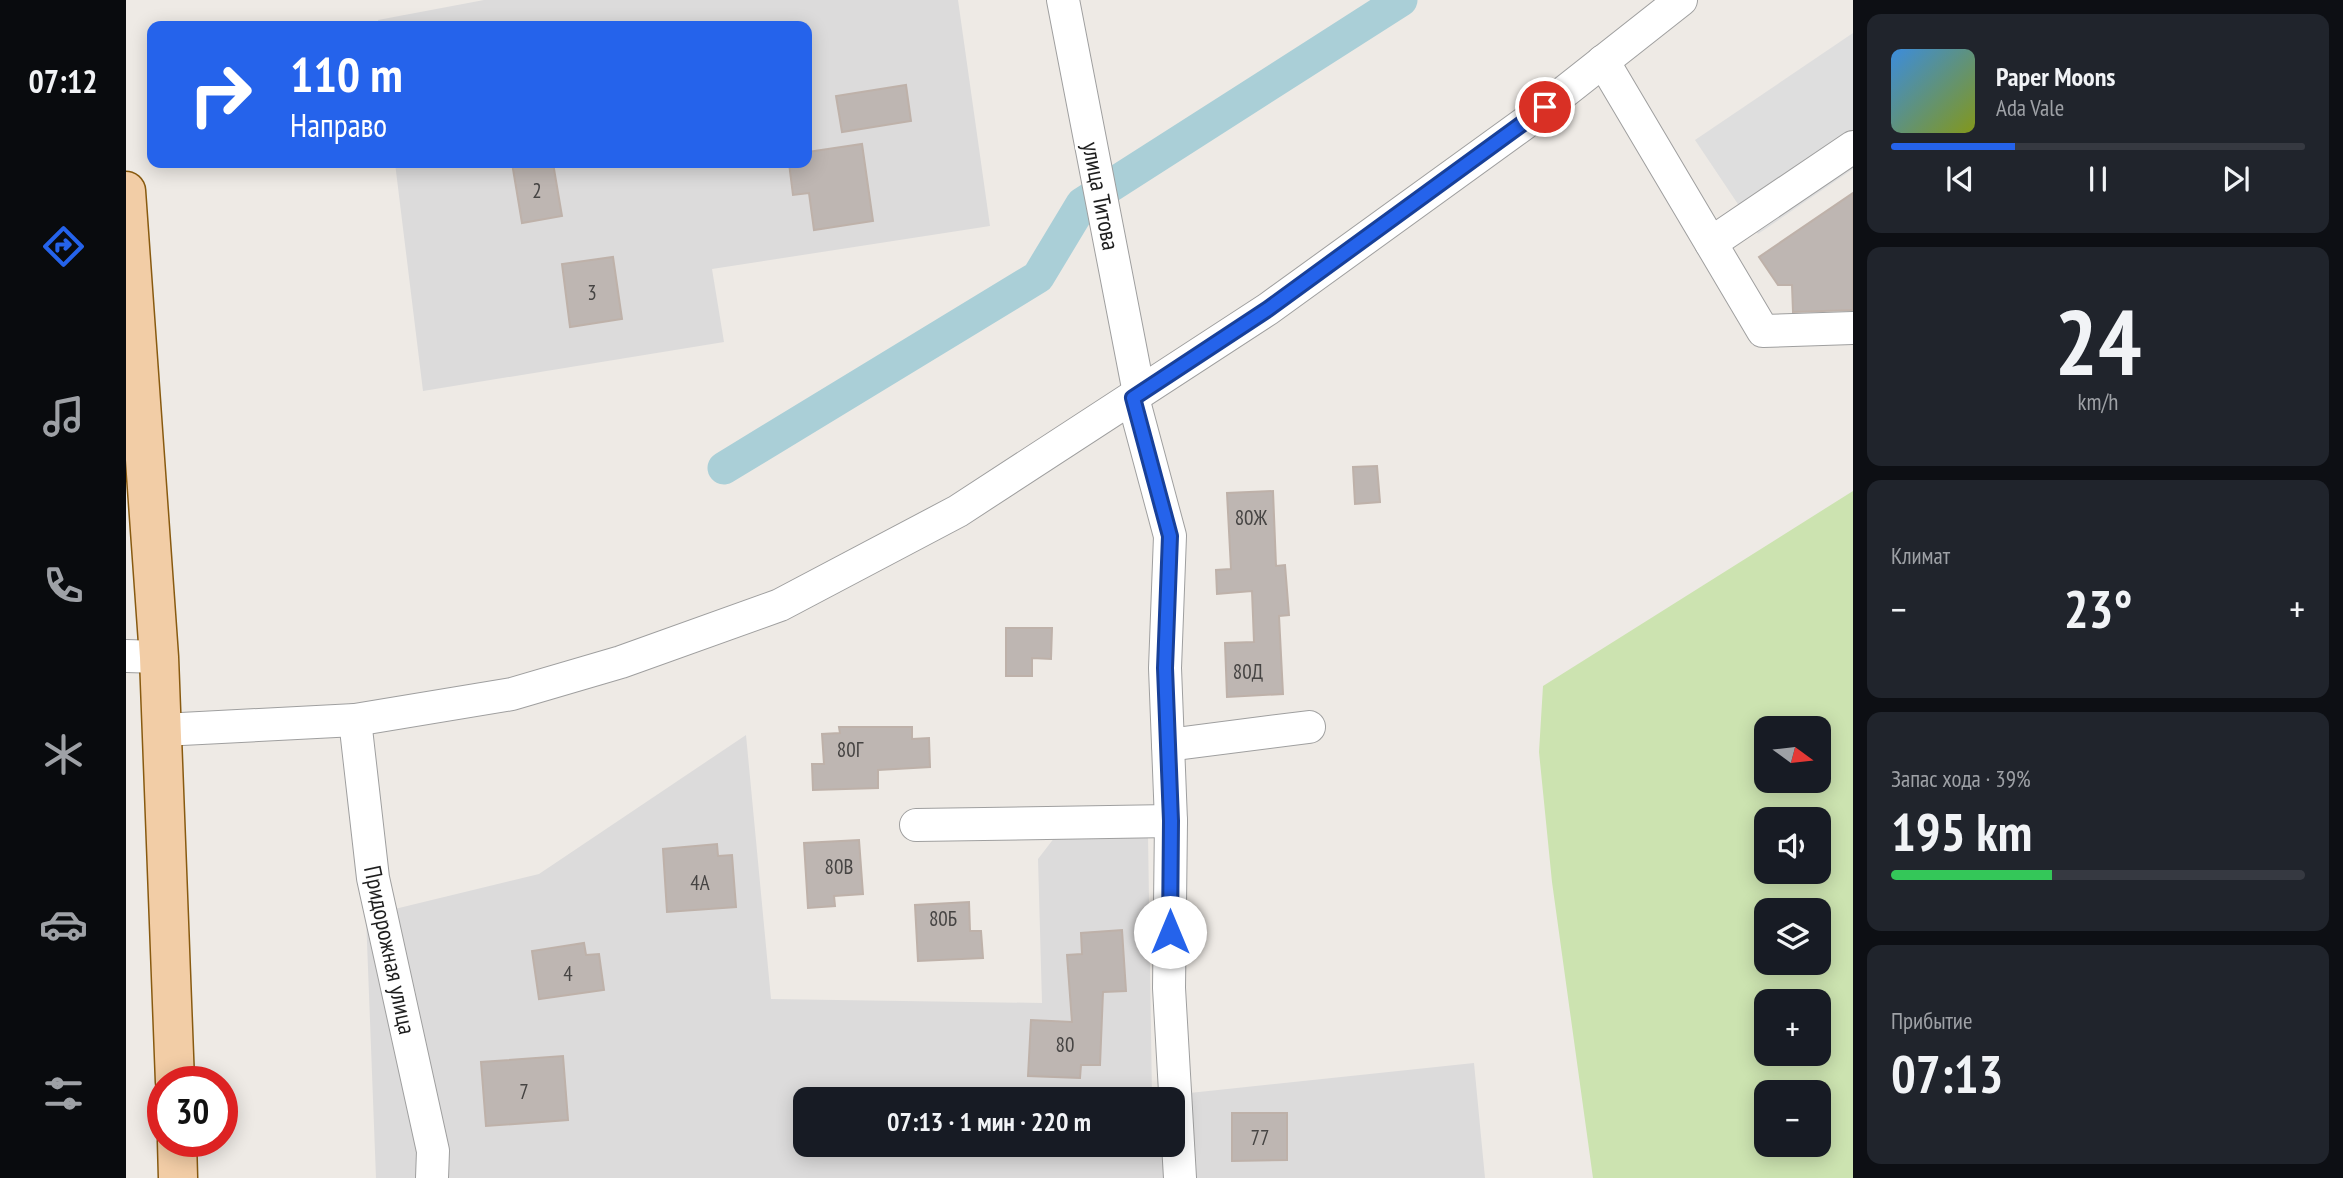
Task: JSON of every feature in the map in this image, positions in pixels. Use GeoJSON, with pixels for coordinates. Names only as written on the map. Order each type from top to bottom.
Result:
{"type":"FeatureCollection","features":[{"type":"Feature","properties":{"kind":"main road"},"geometry":{"type":"LineString","coordinates":[[126,191],[142,656],[162,730],[174,1066]]}},
{"type":"Feature","properties":{"kind":"main road"},"geometry":{"type":"LineString","coordinates":[[177,1157],[178,1178]]}},
{"type":"Feature","properties":{"kind":"street","name":"улица Титова"},"geometry":{"type":"LineString","coordinates":[[1063,0],[1136,396],[1170,536],[1165,668],[1171,821],[1170,988],[1180,1178]]}},
{"type":"Feature","properties":{"kind":"street"},"geometry":{"type":"LineString","coordinates":[[162,730],[355,720],[512,694],[621,662],[780,605],[958,511],[1268,309],[1525,123],[1681,0]]}},
{"type":"Feature","properties":{"kind":"street"},"geometry":{"type":"LineString","coordinates":[[1604,61],[1763,331],[1853,328]]}},
{"type":"Feature","properties":{"kind":"street"},"geometry":{"type":"LineString","coordinates":[[1711,243],[1853,147]]}},
{"type":"Feature","properties":{"kind":"street","name":"Придорожная улица"},"geometry":{"type":"LineString","coordinates":[[355,720],[373,878],[433,1151],[432,1178]]}},
{"type":"Feature","properties":{"kind":"street"},"geometry":{"type":"LineString","coordinates":[[1168,745],[1310,727]]}},
{"type":"Feature","properties":{"kind":"street"},"geometry":{"type":"LineString","coordinates":[[916,825],[1171,821]]}},
{"type":"Feature","properties":{"kind":"shaded area"},"geometry":{"type":"Polygon","coordinates":[[[484,0],[958,0],[990,226],[712,269],[724,342],[423,391],[396,168],[812,168],[812,21],[378,20],[484,0]]]}},
{"type":"Feature","properties":{"kind":"shaded area"},"geometry":{"type":"Polygon","coordinates":[[[1853,33],[1853,169],[1758,234],[1695,140],[1853,33]]]}},
{"type":"Feature","properties":{"kind":"shaded area"},"geometry":{"type":"Polygon","coordinates":[[[746,735],[771,999],[1042,1003],[1038,859],[1058,833],[1148,835],[1152,1087],[793,1087],[793,1157],[1185,1157],[1185,1094],[1474,1063],[1485,1178],[376,1178],[366,916],[539,874],[746,735]]]}},
{"type":"Feature","properties":{"kind":"green space"},"geometry":{"type":"Polygon","coordinates":[[[1853,491],[1853,1178],[1593,1178],[1552,882],[1539,752],[1543,686],[1853,491]]]}},
{"type":"Feature","properties":{"kind":"building"},"geometry":{"type":"Polygon","coordinates":[[[906,85],[911,121],[842,132],[836,96],[906,85]]]}},
{"type":"Feature","properties":{"kind":"building"},"geometry":{"type":"Polygon","coordinates":[[[862,144],[873,221],[814,230],[809,193],[793,195],[790,168],[812,168],[812,151],[862,144]]]}},
{"type":"Feature","properties":{"kind":"building"},"geometry":{"type":"Polygon","coordinates":[[[513,168],[554,168],[562,216],[522,223],[513,168]]]}},
{"type":"Feature","properties":{"kind":"building"},"geometry":{"type":"Polygon","coordinates":[[[1853,193],[1853,310],[1793,312],[1792,285],[1778,285],[1759,257],[1853,193]]]}},
{"type":"Feature","properties":{"kind":"building"},"geometry":{"type":"Polygon","coordinates":[[[613,257],[622,319],[570,327],[562,264],[613,257]]]}},
{"type":"Feature","properties":{"kind":"building"},"geometry":{"type":"Polygon","coordinates":[[[1377,466],[1380,502],[1355,504],[1353,467],[1377,466]]]}},
{"type":"Feature","properties":{"kind":"building"},"geometry":{"type":"Polygon","coordinates":[[[1273,491],[1276,566],[1285,565],[1289,615],[1279,616],[1283,694],[1227,697],[1225,643],[1254,642],[1252,591],[1217,594],[1216,570],[1231,569],[1227,493],[1273,491]]]}},
{"type":"Feature","properties":{"kind":"building"},"geometry":{"type":"Polygon","coordinates":[[[1006,628],[1052,628],[1051,659],[1032,658],[1032,676],[1006,676],[1006,628]]]}},
{"type":"Feature","properties":{"kind":"building"},"geometry":{"type":"Polygon","coordinates":[[[839,727],[912,727],[912,739],[929,738],[930,767],[878,770],[878,788],[813,790],[812,764],[824,764],[822,734],[840,733],[839,727]]]}},
{"type":"Feature","properties":{"kind":"building"},"geometry":{"type":"Polygon","coordinates":[[[859,840],[863,894],[834,896],[835,906],[808,908],[804,843],[859,840]]]}},
{"type":"Feature","properties":{"kind":"building"},"geometry":{"type":"Polygon","coordinates":[[[717,844],[718,856],[732,855],[736,907],[667,912],[663,849],[717,844]]]}},
{"type":"Feature","properties":{"kind":"building"},"geometry":{"type":"Polygon","coordinates":[[[969,902],[970,931],[981,931],[983,958],[918,961],[915,905],[969,902]]]}},
{"type":"Feature","properties":{"kind":"building"},"geometry":{"type":"Polygon","coordinates":[[[1122,930],[1126,991],[1103,992],[1100,1065],[1081,1065],[1080,1078],[1028,1076],[1031,1020],[1072,1022],[1067,955],[1082,954],[1081,933],[1122,930]]]}},
{"type":"Feature","properties":{"kind":"building"},"geometry":{"type":"Polygon","coordinates":[[[584,943],[586,955],[599,954],[604,990],[539,999],[532,951],[584,943]]]}},
{"type":"Feature","properties":{"kind":"building"},"geometry":{"type":"Polygon","coordinates":[[[563,1056],[568,1120],[486,1126],[481,1062],[563,1056]]]}},
{"type":"Feature","properties":{"kind":"building"},"geometry":{"type":"Polygon","coordinates":[[[1232,1113],[1287,1113],[1287,1160],[1232,1161],[1232,1113]]]}},
{"type":"Feature","properties":{"kind":"waterway"},"geometry":{"type":"LineString","coordinates":[[724,468],[1038,277],[1082,204],[1401,0]]}},
{"type":"Feature","properties":{"kind":"route"},"geometry":{"type":"LineString","coordinates":[[1170,932],[1171,821],[1165,668],[1170,536],[1133,398],[1268,309],[1545,107]]}}]}
